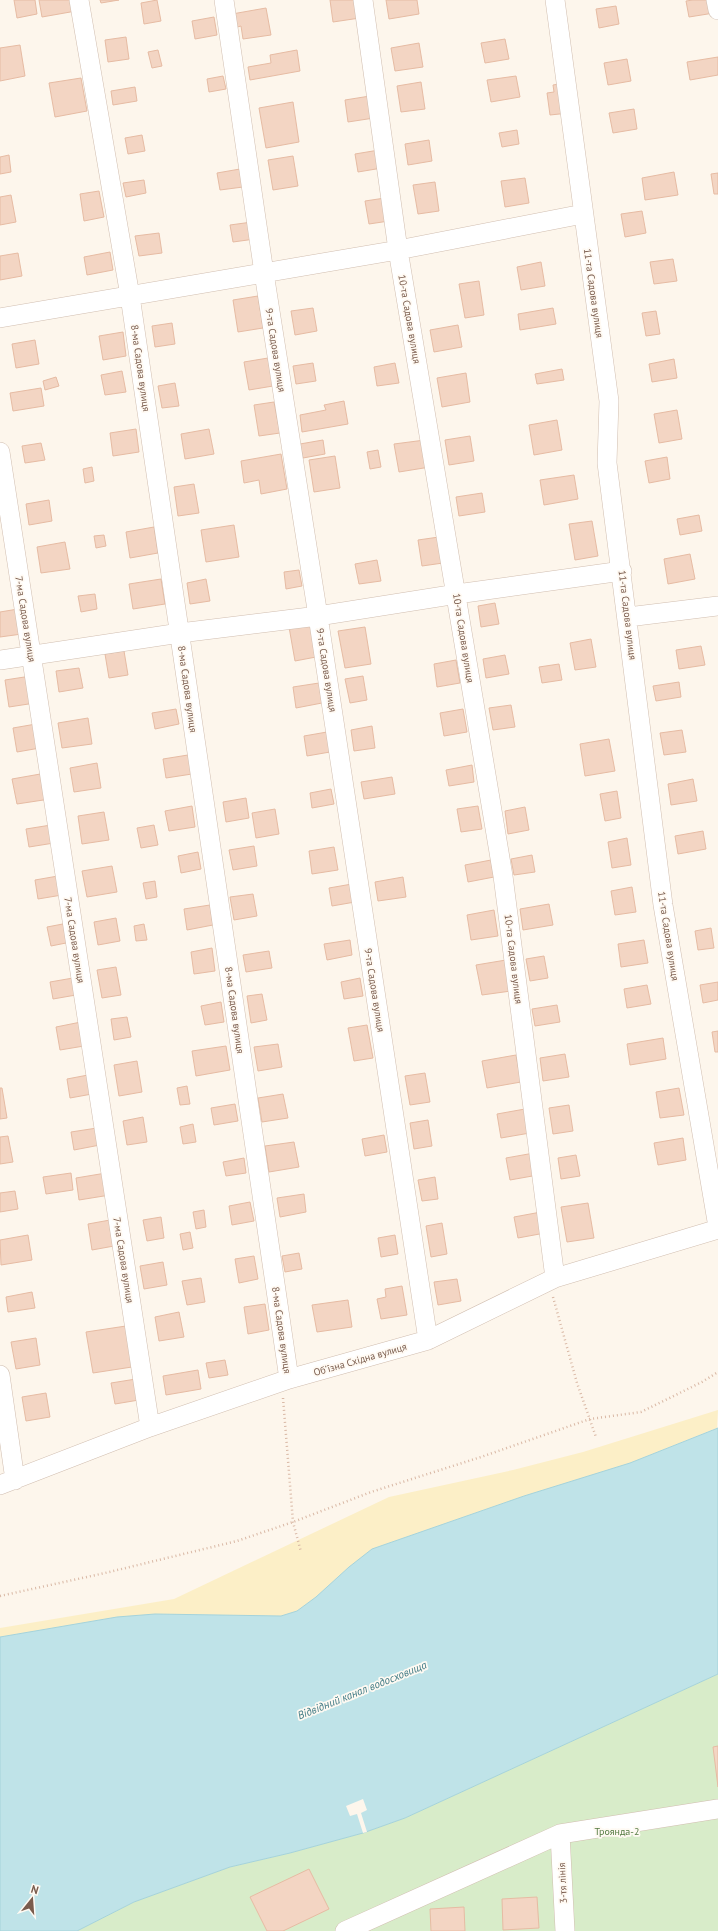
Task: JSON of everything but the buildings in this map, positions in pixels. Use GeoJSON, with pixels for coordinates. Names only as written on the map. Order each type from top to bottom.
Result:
{"type":"FeatureCollection","features":[{"type":"Feature","properties":{"kind":"street","name":"8-ма Садова вулиця"},"geometry":{"type":"LineString","coordinates":[[79,0],[130,296],[180,633],[286,1380]]}},
{"type":"Feature","properties":{"kind":"street","name":"9-та Садова вулиця"},"geometry":{"type":"LineString","coordinates":[[224,0],[264,273],[318,616],[428,1340]]}},
{"type":"Feature","properties":{"kind":"street","name":"10-та Садова вулиця"},"geometry":{"type":"LineString","coordinates":[[363,0],[398,250],[503,876],[551,1280]]}},
{"type":"Feature","properties":{"kind":"street","name":"11-та Садова вулиця"},"geometry":{"type":"LineString","coordinates":[[555,0],[608,401],[608,463],[663,905],[718,1228]]}},
{"type":"Feature","properties":{"kind":"street"},"geometry":{"type":"LineString","coordinates":[[716,0],[718,10]]}},
{"type":"Feature","properties":{"kind":"street"},"geometry":{"type":"LineString","coordinates":[[0,318],[398,250],[583,214]]}},
{"type":"Feature","properties":{"kind":"street","name":"7-ма Садова вулиця"},"geometry":{"type":"LineString","coordinates":[[0,452],[150,1427]]}},
{"type":"Feature","properties":{"kind":"street"},"geometry":{"type":"LineString","coordinates":[[0,660],[180,633],[318,616],[456,594],[622,571]]}},
{"type":"Feature","properties":{"kind":"street"},"geometry":{"type":"LineString","coordinates":[[628,617],[718,606]]}},
{"type":"Feature","properties":{"kind":"street","name":"Обʼїзна Східна вулиця"},"geometry":{"type":"LineString","coordinates":[[8,1482],[150,1427],[286,1380],[428,1340],[551,1280],[718,1228]]}},
{"type":"Feature","properties":{"kind":"street"},"geometry":{"type":"LineString","coordinates":[[0,1375],[8,1482]]}},
{"type":"Feature","properties":{"kind":"street"},"geometry":{"type":"LineString","coordinates":[[345,1931],[385,1922],[560,1834],[718,1809]]}},
{"type":"Feature","properties":{"kind":"street","name":"3-тя лінія"},"geometry":{"type":"LineString","coordinates":[[560,1834],[565,1931]]}},
{"type":"Feature","properties":{"kind":"path"},"geometry":{"type":"LineString","coordinates":[[551,1280],[577,1383],[596,1437]]}},
{"type":"Feature","properties":{"kind":"path"},"geometry":{"type":"LineString","coordinates":[[0,1596],[105,1573],[229,1543],[293,1522],[371,1492],[481,1458],[590,1419],[641,1412],[702,1382],[718,1372]]}},
{"type":"Feature","properties":{"kind":"path"},"geometry":{"type":"LineString","coordinates":[[286,1380],[293,1522],[301,1552]]}},
{"type":"Feature","properties":{"kind":"green space","name":"Троянда-2"},"geometry":{"type":"Polygon","coordinates":[[[718,1674],[718,1931],[77,1931],[134,1902],[230,1867],[290,1853],[363,1833],[405,1818],[718,1674]]]}},
{"type":"Feature","properties":{"kind":"sand"},"geometry":{"type":"Polygon","coordinates":[[[718,1410],[717,1428],[630,1463],[524,1496],[372,1549],[349,1567],[316,1597],[297,1611],[281,1616],[155,1614],[117,1617],[0,1637],[0,1628],[174,1599],[389,1497],[513,1470],[583,1452],[718,1410]]]}},
{"type":"Feature","properties":{"kind":"water","name":"Відвідний канал водосховища"},"geometry":{"type":"Polygon","coordinates":[[[718,1428],[718,1674],[405,1818],[363,1833],[290,1853],[230,1867],[134,1902],[77,1931],[0,1931],[0,1637],[117,1617],[155,1614],[281,1616],[297,1611],[316,1597],[349,1567],[372,1549],[524,1496],[630,1463],[718,1428]]]}},
{"type":"Feature","properties":{"kind":"pier"},"geometry":{"type":"Polygon","coordinates":[[[363,1799],[367,1810],[361,1813],[367,1832],[363,1833],[357,1814],[350,1816],[346,1806],[363,1799]]]}}]}
